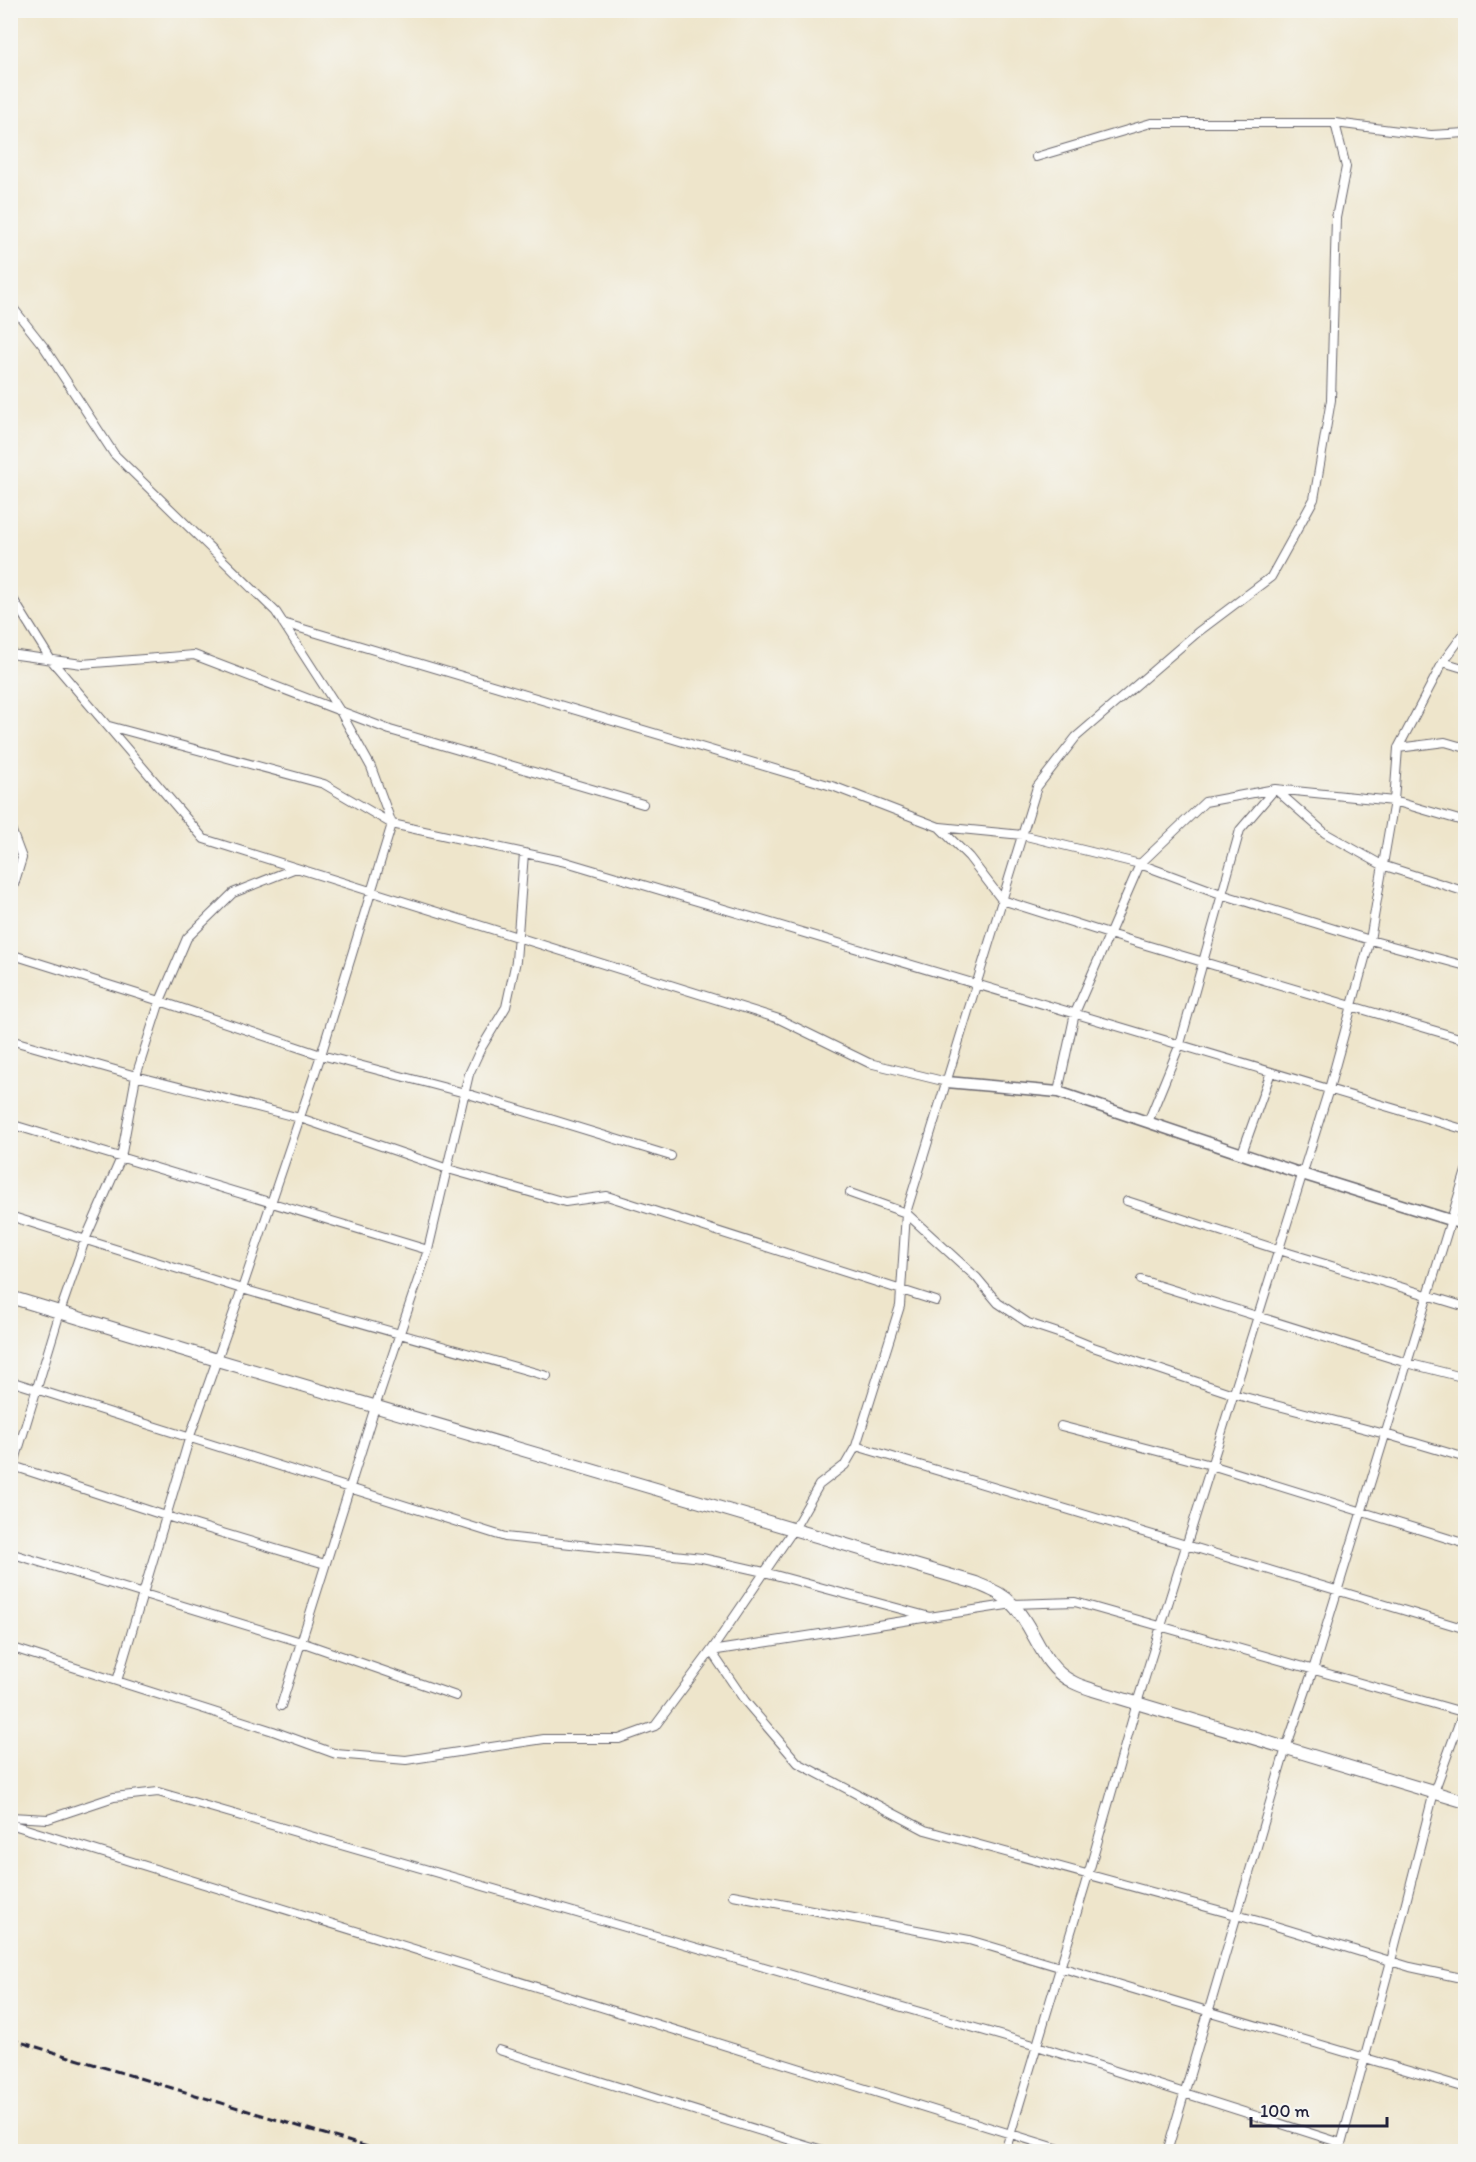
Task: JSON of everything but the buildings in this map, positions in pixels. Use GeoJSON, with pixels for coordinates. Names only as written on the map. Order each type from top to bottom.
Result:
{"type":"FeatureCollection","features":[{"type":"Feature","properties":{"kind":"main road"},"geometry":{"type":"LineString","coordinates":[[10,1296],[375,1407],[976,1583],[1001,1594],[1013,1604],[1026,1621],[1047,1659],[1070,1681],[1466,1802]]}},
{"type":"Feature","properties":{"kind":"street"},"geometry":{"type":"LineString","coordinates":[[1036,157],[1151,123],[1335,123],[1431,135],[1466,134]]}},
{"type":"Feature","properties":{"kind":"street"},"geometry":{"type":"LineString","coordinates":[[10,1647],[273,1731],[336,1754],[406,1760],[544,1739],[619,1739],[655,1726],[711,1651],[794,1529],[819,1485],[845,1465],[856,1446],[900,1306],[906,1213],[1037,787],[1076,737],[1198,632],[1271,577],[1314,500],[1331,400],[1336,219],[1346,167],[1335,123]]}},
{"type":"Feature","properties":{"kind":"street"},"geometry":{"type":"LineString","coordinates":[[10,304],[44,347],[114,454],[276,612],[340,711],[371,767],[392,824],[300,1118],[190,1436],[117,1681]]}},
{"type":"Feature","properties":{"kind":"street"},"geometry":{"type":"LineString","coordinates":[[10,594],[51,660],[204,839],[779,1019],[869,1063],[946,1082],[1058,1092],[1302,1174],[1466,1225]]}},
{"type":"Feature","properties":{"kind":"street"},"geometry":{"type":"LineString","coordinates":[[283,623],[835,788],[939,827],[1022,834],[1140,864],[1221,894],[1370,940],[1466,966]]}},
{"type":"Feature","properties":{"kind":"street"},"geometry":{"type":"LineString","coordinates":[[1005,2151],[1137,1703],[1329,1089],[1370,940],[1394,801],[1398,748],[1443,662],[1466,631]]}},
{"type":"Feature","properties":{"kind":"street"},"geometry":{"type":"LineString","coordinates":[[10,654],[82,664],[194,656],[390,730],[643,804]]}},
{"type":"Feature","properties":{"kind":"street"},"geometry":{"type":"LineString","coordinates":[[1443,662],[1466,669]]}},
{"type":"Feature","properties":{"kind":"street"},"geometry":{"type":"LineString","coordinates":[[109,726],[324,784],[392,824],[566,862],[1466,1130]]}},
{"type":"Feature","properties":{"kind":"street"},"geometry":{"type":"LineString","coordinates":[[1398,748],[1445,742],[1466,748]]}},
{"type":"Feature","properties":{"kind":"street"},"geometry":{"type":"LineString","coordinates":[[1275,789],[1325,833],[1382,865],[1466,892]]}},
{"type":"Feature","properties":{"kind":"street"},"geometry":{"type":"LineString","coordinates":[[1148,1122],[1180,1044],[1240,830],[1275,789]]}},
{"type":"Feature","properties":{"kind":"street"},"geometry":{"type":"LineString","coordinates":[[1058,1092],[1075,1013],[1140,864],[1205,802],[1275,789],[1394,801],[1466,822]]}},
{"type":"Feature","properties":{"kind":"street"},"geometry":{"type":"LineString","coordinates":[[10,826],[21,858],[10,898]]}},
{"type":"Feature","properties":{"kind":"street"},"geometry":{"type":"LineString","coordinates":[[939,827],[969,857],[1002,900],[1466,1040]]}},
{"type":"Feature","properties":{"kind":"street"},"geometry":{"type":"LineString","coordinates":[[281,1707],[375,1407],[428,1250],[469,1074],[480,1050],[506,1007],[516,961],[524,853]]}},
{"type":"Feature","properties":{"kind":"street"},"geometry":{"type":"LineString","coordinates":[[10,1477],[60,1312],[85,1240],[121,1158],[136,1076],[160,1001],[187,938],[233,893],[296,868]]}},
{"type":"Feature","properties":{"kind":"street"},"geometry":{"type":"LineString","coordinates":[[10,954],[321,1054],[465,1093],[671,1156]]}},
{"type":"Feature","properties":{"kind":"street"},"geometry":{"type":"LineString","coordinates":[[10,1040],[136,1076],[300,1118],[448,1169],[565,1202],[607,1196],[936,1301]]}},
{"type":"Feature","properties":{"kind":"street"},"geometry":{"type":"LineString","coordinates":[[1242,1153],[1271,1072]]}},
{"type":"Feature","properties":{"kind":"street"},"geometry":{"type":"LineString","coordinates":[[10,1124],[428,1250]]}},
{"type":"Feature","properties":{"kind":"street"},"geometry":{"type":"LineString","coordinates":[[1167,2151],[1286,1748],[1313,1670],[1466,1171]]}},
{"type":"Feature","properties":{"kind":"street"},"geometry":{"type":"LineString","coordinates":[[850,1193],[906,1213],[977,1278],[998,1303],[1028,1323],[1233,1394],[1466,1458]]}},
{"type":"Feature","properties":{"kind":"street"},"geometry":{"type":"LineString","coordinates":[[1127,1201],[1466,1307]]}},
{"type":"Feature","properties":{"kind":"street"},"geometry":{"type":"LineString","coordinates":[[10,1216],[242,1289],[547,1376]]}},
{"type":"Feature","properties":{"kind":"street"},"geometry":{"type":"LineString","coordinates":[[1140,1280],[1407,1363],[1466,1378]]}},
{"type":"Feature","properties":{"kind":"street"},"geometry":{"type":"LineString","coordinates":[[10,1381],[504,1537],[702,1558],[764,1572],[930,1617]]}},
{"type":"Feature","properties":{"kind":"street"},"geometry":{"type":"LineString","coordinates":[[1060,1425],[1211,1465],[1466,1544]]}},
{"type":"Feature","properties":{"kind":"street"},"geometry":{"type":"LineString","coordinates":[[856,1446],[1466,1629]]}},
{"type":"Feature","properties":{"kind":"street"},"geometry":{"type":"LineString","coordinates":[[12,1466],[325,1564]]}},
{"type":"Feature","properties":{"kind":"street"},"geometry":{"type":"LineString","coordinates":[[10,1553],[301,1642],[456,1696]]}},
{"type":"Feature","properties":{"kind":"street"},"geometry":{"type":"LineString","coordinates":[[10,1817],[48,1819],[114,1797],[158,1792],[1036,2046],[1185,2093],[1340,2147],[1434,1792],[1465,1709],[1313,1670],[1075,1602],[1013,1604],[711,1651]]}},
{"type":"Feature","properties":{"kind":"street"},"geometry":{"type":"LineString","coordinates":[[711,1651],[745,1701],[798,1762],[925,1830],[1238,1915],[1391,1961],[1466,1979]]}},
{"type":"Feature","properties":{"kind":"street"},"geometry":{"type":"LineString","coordinates":[[10,1824],[1069,2151]]}},
{"type":"Feature","properties":{"kind":"street"},"geometry":{"type":"LineString","coordinates":[[733,1895],[969,1940],[1466,2088]]}},
{"type":"Feature","properties":{"kind":"street"},"geometry":{"type":"LineString","coordinates":[[499,2050],[829,2151]]}},
{"type":"Feature","properties":{"kind":"railway"},"geometry":{"type":"LineString","coordinates":[[10,2039],[384,2152]]}}]}
